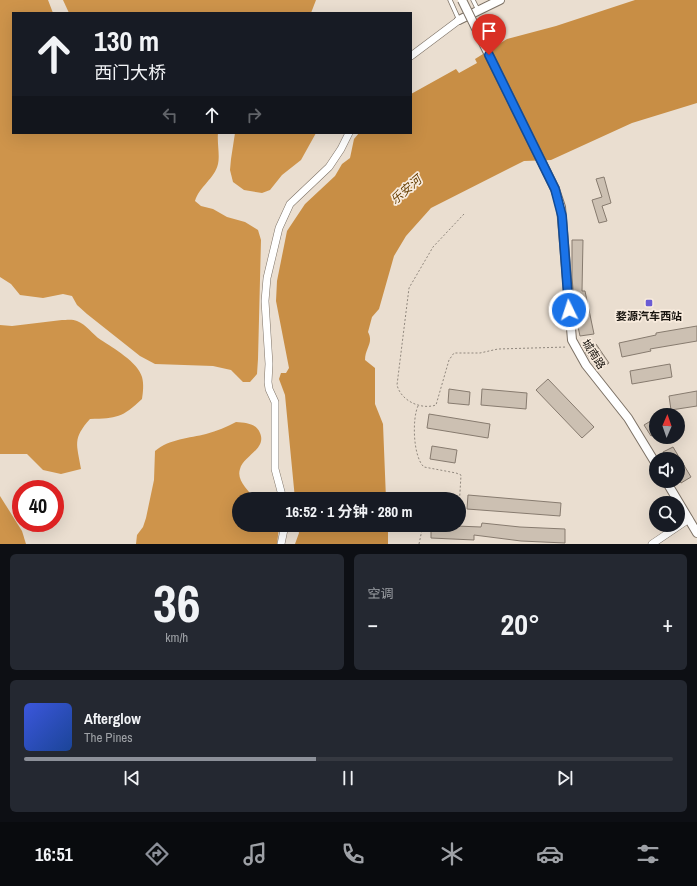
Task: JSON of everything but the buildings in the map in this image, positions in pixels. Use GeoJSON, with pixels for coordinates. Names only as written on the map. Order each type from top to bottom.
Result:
{"type":"FeatureCollection","features":[{"type":"Feature","properties":{"kind":"street","name":"城南路"},"geometry":{"type":"LineString","coordinates":[[462,0],[555,189],[561,207],[570,324],[575,347],[586,365],[628,418],[649,452]]}},
{"type":"Feature","properties":{"kind":"street"},"geometry":{"type":"LineString","coordinates":[[412,55],[459,20],[500,0]]}},
{"type":"Feature","properties":{"kind":"street"},"geometry":{"type":"LineString","coordinates":[[281,492],[275,469],[275,402],[269,389],[268,382],[269,364],[265,301],[267,278],[279,228],[290,204],[329,167],[342,149],[348,134]]}},
{"type":"Feature","properties":{"kind":"street"},"geometry":{"type":"LineString","coordinates":[[670,488],[697,533]]}},
{"type":"Feature","properties":{"kind":"street"},"geometry":{"type":"LineString","coordinates":[[652,544],[688,519]]}},
{"type":"Feature","properties":{"kind":"street"},"geometry":{"type":"LineString","coordinates":[[282,544],[284,532]]}},
{"type":"Feature","properties":{"kind":"lane"},"geometry":{"type":"LineString","coordinates":[[450,0],[459,20]]}},
{"type":"Feature","properties":{"kind":"lane"},"geometry":{"type":"LineString","coordinates":[[474,0],[478,11]]}},
{"type":"Feature","properties":{"kind":"path"},"geometry":{"type":"LineString","coordinates":[[464,214],[433,247],[409,288],[396,386],[398,392],[404,398],[419,406],[430,407],[436,405],[449,360],[454,353],[480,353],[498,349],[575,347]]}},
{"type":"Feature","properties":{"kind":"path"},"geometry":{"type":"LineString","coordinates":[[419,406],[415,418],[415,442],[420,464],[424,467],[456,472],[461,475],[460,492]]}},
{"type":"Feature","properties":{"kind":"path"},"geometry":{"type":"LineString","coordinates":[[419,544],[422,532]]}},
{"type":"Feature","properties":{"kind":"shaded area"},"geometry":{"type":"Polygon","coordinates":[[[0,0],[48,0],[53,12],[12,12],[12,134],[218,134],[218,164],[214,174],[200,191],[195,201],[201,206],[213,209],[227,217],[245,222],[258,230],[261,240],[257,374],[250,382],[243,382],[231,370],[213,366],[155,364],[140,356],[87,314],[77,305],[72,296],[63,294],[43,298],[20,295],[11,284],[0,277],[0,0]]]}},
{"type":"Feature","properties":{"kind":"shaded area"},"geometry":{"type":"Polygon","coordinates":[[[63,0],[316,0],[311,12],[69,12],[63,0]]]}},
{"type":"Feature","properties":{"kind":"shaded area"},"geometry":{"type":"Polygon","coordinates":[[[235,134],[315,134],[301,160],[282,175],[270,190],[262,193],[244,190],[233,182],[230,170],[235,134]]]}},
{"type":"Feature","properties":{"kind":"shaded area"},"geometry":{"type":"Polygon","coordinates":[[[74,320],[81,323],[98,338],[118,351],[136,366],[140,371],[143,380],[143,388],[142,399],[119,416],[90,419],[80,432],[77,442],[81,469],[61,474],[43,470],[27,454],[0,454],[0,325],[12,326],[74,320]]]}},
{"type":"Feature","properties":{"kind":"shaded area"},"geometry":{"type":"Polygon","coordinates":[[[236,422],[253,425],[260,433],[261,439],[258,448],[242,464],[239,473],[241,481],[249,492],[232,492],[232,532],[278,532],[277,544],[136,544],[137,535],[143,527],[146,518],[154,480],[155,451],[173,441],[210,433],[236,422]]]}},
{"type":"Feature","properties":{"kind":"shaded area"},"geometry":{"type":"Polygon","coordinates":[[[0,496],[12,515],[12,532],[22,532],[26,544],[0,544],[0,496]]]}},
{"type":"Feature","properties":{"kind":"water","name":"乐安河"},"geometry":{"type":"Polygon","coordinates":[[[635,0],[697,0],[697,103],[632,123],[551,160],[524,161],[431,208],[406,236],[394,256],[379,309],[372,317],[368,332],[370,336],[370,343],[365,360],[375,368],[375,404],[383,424],[386,492],[294,492],[285,395],[279,379],[281,373],[286,373],[289,368],[276,301],[277,281],[287,231],[305,204],[335,176],[342,164],[350,158],[354,139],[358,134],[412,134],[412,93],[456,69],[459,73],[477,63],[475,59],[507,39],[556,26],[635,0]]]}},
{"type":"Feature","properties":{"kind":"water"},"geometry":{"type":"Polygon","coordinates":[[[388,532],[388,544],[295,544],[299,533],[388,532]]]}},
{"type":"Feature","properties":{"kind":"place","name":"婺源汽车西站"},"geometry":{"type":"Point","coordinates":[649,303]}},
{"type":"Feature","properties":{"kind":"route"},"geometry":{"type":"LineString","coordinates":[[489,55],[555,189],[561,207],[569,310]]}}]}
